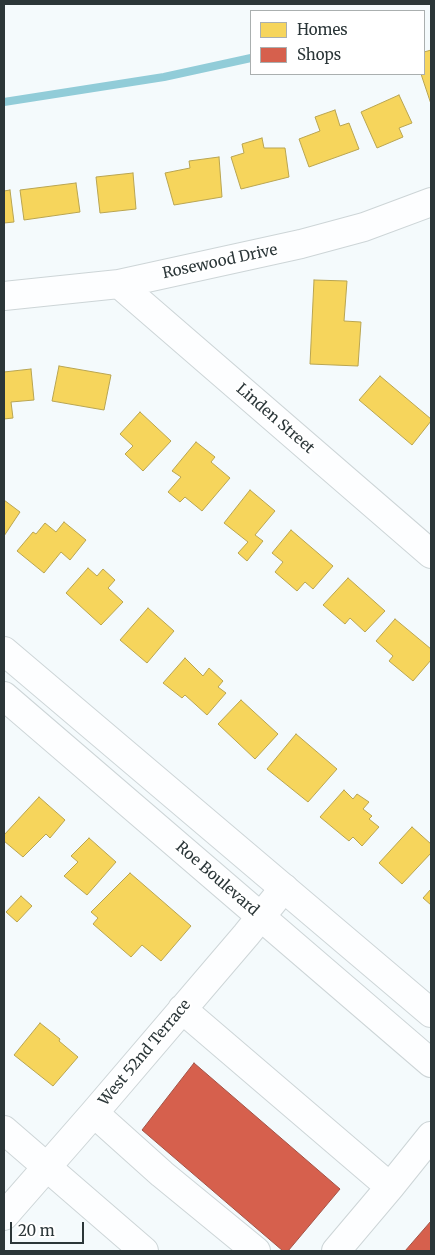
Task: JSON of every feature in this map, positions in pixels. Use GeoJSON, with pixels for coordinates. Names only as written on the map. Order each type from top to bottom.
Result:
{"type":"FeatureCollection","features":[{"type":"Feature","properties":{"kind":"street","name":"Rosewood Drive"},"geometry":{"type":"LineString","coordinates":[[4,296],[119,284],[301,244],[364,227],[431,202]]}},
{"type":"Feature","properties":{"kind":"street","name":"Linden Street"},"geometry":{"type":"LineString","coordinates":[[119,284],[431,554]]}},
{"type":"Feature","properties":{"kind":"street"},"geometry":{"type":"LineString","coordinates":[[4,651],[431,1013]]}},
{"type":"Feature","properties":{"kind":"street","name":"Roe Boulevard"},"geometry":{"type":"LineString","coordinates":[[4,696],[431,1063]]}},
{"type":"Feature","properties":{"kind":"street","name":"West 52nd Terrace"},"geometry":{"type":"LineString","coordinates":[[4,1216],[182,1010],[284,888]]}},
{"type":"Feature","properties":{"kind":"street"},"geometry":{"type":"LineString","coordinates":[[182,1010],[390,1187]]}},
{"type":"Feature","properties":{"kind":"street"},"geometry":{"type":"LineString","coordinates":[[94,1113],[162,1174],[256,1251]]}},
{"type":"Feature","properties":{"kind":"street"},"geometry":{"type":"LineString","coordinates":[[4,1130],[144,1251]]}},
{"type":"Feature","properties":{"kind":"street"},"geometry":{"type":"LineString","coordinates":[[336,1251],[431,1136]]}},
{"type":"Feature","properties":{"kind":"building: Homes"},"geometry":{"type":"Polygon","coordinates":[[[431,50],[431,104],[421,75],[425,75],[425,52],[431,50]]]}},
{"type":"Feature","properties":{"kind":"building: Homes"},"geometry":{"type":"Polygon","coordinates":[[[399,95],[412,123],[399,128],[403,137],[377,148],[361,112],[399,95]]]}},
{"type":"Feature","properties":{"kind":"building: Homes"},"geometry":{"type":"Polygon","coordinates":[[[335,110],[340,126],[349,123],[359,149],[309,167],[299,139],[320,131],[315,117],[335,110]]]}},
{"type":"Feature","properties":{"kind":"building: Homes"},"geometry":{"type":"Polygon","coordinates":[[[262,138],[264,148],[285,148],[289,177],[241,189],[231,157],[244,153],[242,144],[262,138]]]}},
{"type":"Feature","properties":{"kind":"building: Homes"},"geometry":{"type":"Polygon","coordinates":[[[219,157],[222,197],[174,205],[165,173],[190,168],[189,161],[219,157]]]}},
{"type":"Feature","properties":{"kind":"building: Homes"},"geometry":{"type":"Polygon","coordinates":[[[133,173],[136,209],[100,213],[96,177],[133,173]]]}},
{"type":"Feature","properties":{"kind":"building: Homes"},"geometry":{"type":"Polygon","coordinates":[[[76,183],[80,212],[24,220],[20,190],[76,183]]]}},
{"type":"Feature","properties":{"kind":"building: Homes"},"geometry":{"type":"Polygon","coordinates":[[[10,190],[14,222],[4,223],[4,191],[10,190]]]}},
{"type":"Feature","properties":{"kind":"building: Homes"},"geometry":{"type":"Polygon","coordinates":[[[314,280],[347,281],[344,321],[361,322],[358,366],[310,364],[314,280]]]}},
{"type":"Feature","properties":{"kind":"building: Homes"},"geometry":{"type":"Polygon","coordinates":[[[59,366],[111,375],[104,410],[52,401],[59,366]]]}},
{"type":"Feature","properties":{"kind":"building: Homes"},"geometry":{"type":"Polygon","coordinates":[[[31,369],[34,400],[11,402],[13,418],[4,419],[4,372],[31,369]]]}},
{"type":"Feature","properties":{"kind":"building: Homes"},"geometry":{"type":"Polygon","coordinates":[[[380,376],[431,419],[412,445],[359,400],[380,376]]]}},
{"type":"Feature","properties":{"kind":"building: Homes"},"geometry":{"type":"Polygon","coordinates":[[[140,412],[171,441],[143,471],[125,454],[133,446],[120,434],[140,412]]]}},
{"type":"Feature","properties":{"kind":"building: Homes"},"geometry":{"type":"Polygon","coordinates":[[[196,442],[215,457],[211,462],[230,478],[202,511],[185,497],[180,502],[168,492],[181,477],[172,471],[196,442]]]}},
{"type":"Feature","properties":{"kind":"building: Homes"},"geometry":{"type":"Polygon","coordinates":[[[250,490],[275,511],[255,535],[263,541],[247,561],[238,553],[248,542],[224,523],[250,490]]]}},
{"type":"Feature","properties":{"kind":"building: Homes"},"geometry":{"type":"Polygon","coordinates":[[[4,500],[20,512],[4,536],[4,500]]]}},
{"type":"Feature","properties":{"kind":"building: Homes"},"geometry":{"type":"Polygon","coordinates":[[[64,522],[86,540],[70,560],[61,552],[44,573],[17,551],[33,532],[36,534],[45,523],[56,532],[64,522]]]}},
{"type":"Feature","properties":{"kind":"building: Homes"},"geometry":{"type":"Polygon","coordinates":[[[291,530],[333,566],[313,589],[305,582],[297,591],[275,572],[283,562],[272,553],[291,530]]]}},
{"type":"Feature","properties":{"kind":"building: Homes"},"geometry":{"type":"Polygon","coordinates":[[[88,568],[97,576],[103,569],[115,580],[108,588],[123,602],[101,625],[66,593],[88,568]]]}},
{"type":"Feature","properties":{"kind":"building: Homes"},"geometry":{"type":"Polygon","coordinates":[[[348,578],[385,611],[365,632],[350,618],[345,624],[323,605],[348,578]]]}},
{"type":"Feature","properties":{"kind":"building: Homes"},"geometry":{"type":"Polygon","coordinates":[[[148,608],[174,631],[147,663],[120,640],[148,608]]]}},
{"type":"Feature","properties":{"kind":"building: Homes"},"geometry":{"type":"Polygon","coordinates":[[[395,619],[431,649],[431,660],[413,681],[389,661],[393,656],[376,641],[395,619]]]}},
{"type":"Feature","properties":{"kind":"building: Homes"},"geometry":{"type":"Polygon","coordinates":[[[185,658],[203,676],[209,668],[223,681],[218,687],[226,693],[207,715],[185,695],[182,698],[163,683],[185,658]]]}},
{"type":"Feature","properties":{"kind":"building: Homes"},"geometry":{"type":"Polygon","coordinates":[[[241,700],[278,734],[255,759],[218,724],[241,700]]]}},
{"type":"Feature","properties":{"kind":"building: Homes"},"geometry":{"type":"Polygon","coordinates":[[[296,734],[337,769],[308,802],[267,769],[296,734]]]}},
{"type":"Feature","properties":{"kind":"building: Homes"},"geometry":{"type":"Polygon","coordinates":[[[344,790],[353,799],[357,794],[369,802],[363,809],[372,816],[369,819],[379,827],[362,846],[353,837],[349,841],[320,817],[344,790]]]}},
{"type":"Feature","properties":{"kind":"building: Homes"},"geometry":{"type":"Polygon","coordinates":[[[39,797],[65,820],[50,838],[46,834],[23,857],[4,841],[4,835],[39,797]]]}},
{"type":"Feature","properties":{"kind":"building: Homes"},"geometry":{"type":"Polygon","coordinates":[[[412,827],[431,844],[431,853],[402,884],[379,863],[412,827]]]}},
{"type":"Feature","properties":{"kind":"building: Homes"},"geometry":{"type":"Polygon","coordinates":[[[89,838],[116,862],[87,895],[64,876],[78,862],[71,856],[89,838]]]}},
{"type":"Feature","properties":{"kind":"building: Homes"},"geometry":{"type":"Polygon","coordinates":[[[130,873],[191,926],[161,961],[142,945],[131,957],[93,924],[98,918],[91,912],[130,873]]]}},
{"type":"Feature","properties":{"kind":"building: Homes"},"geometry":{"type":"Polygon","coordinates":[[[431,889],[431,905],[423,898],[431,889]]]}},
{"type":"Feature","properties":{"kind":"building: Homes"},"geometry":{"type":"Polygon","coordinates":[[[21,896],[32,906],[17,922],[6,912],[21,896]]]}},
{"type":"Feature","properties":{"kind":"building: Homes"},"geometry":{"type":"Polygon","coordinates":[[[40,1023],[78,1057],[53,1086],[14,1055],[40,1023]]]}},
{"type":"Feature","properties":{"kind":"building: Shops"},"geometry":{"type":"Polygon","coordinates":[[[194,1063],[340,1189],[288,1251],[283,1251],[142,1130],[194,1063]]]}},
{"type":"Feature","properties":{"kind":"building: Shops"},"geometry":{"type":"Polygon","coordinates":[[[431,1221],[431,1251],[405,1251],[431,1221]]]}},
{"type":"Feature","properties":{"kind":"waterway"},"geometry":{"type":"LineString","coordinates":[[4,102],[164,77],[250,58]]}}]}
